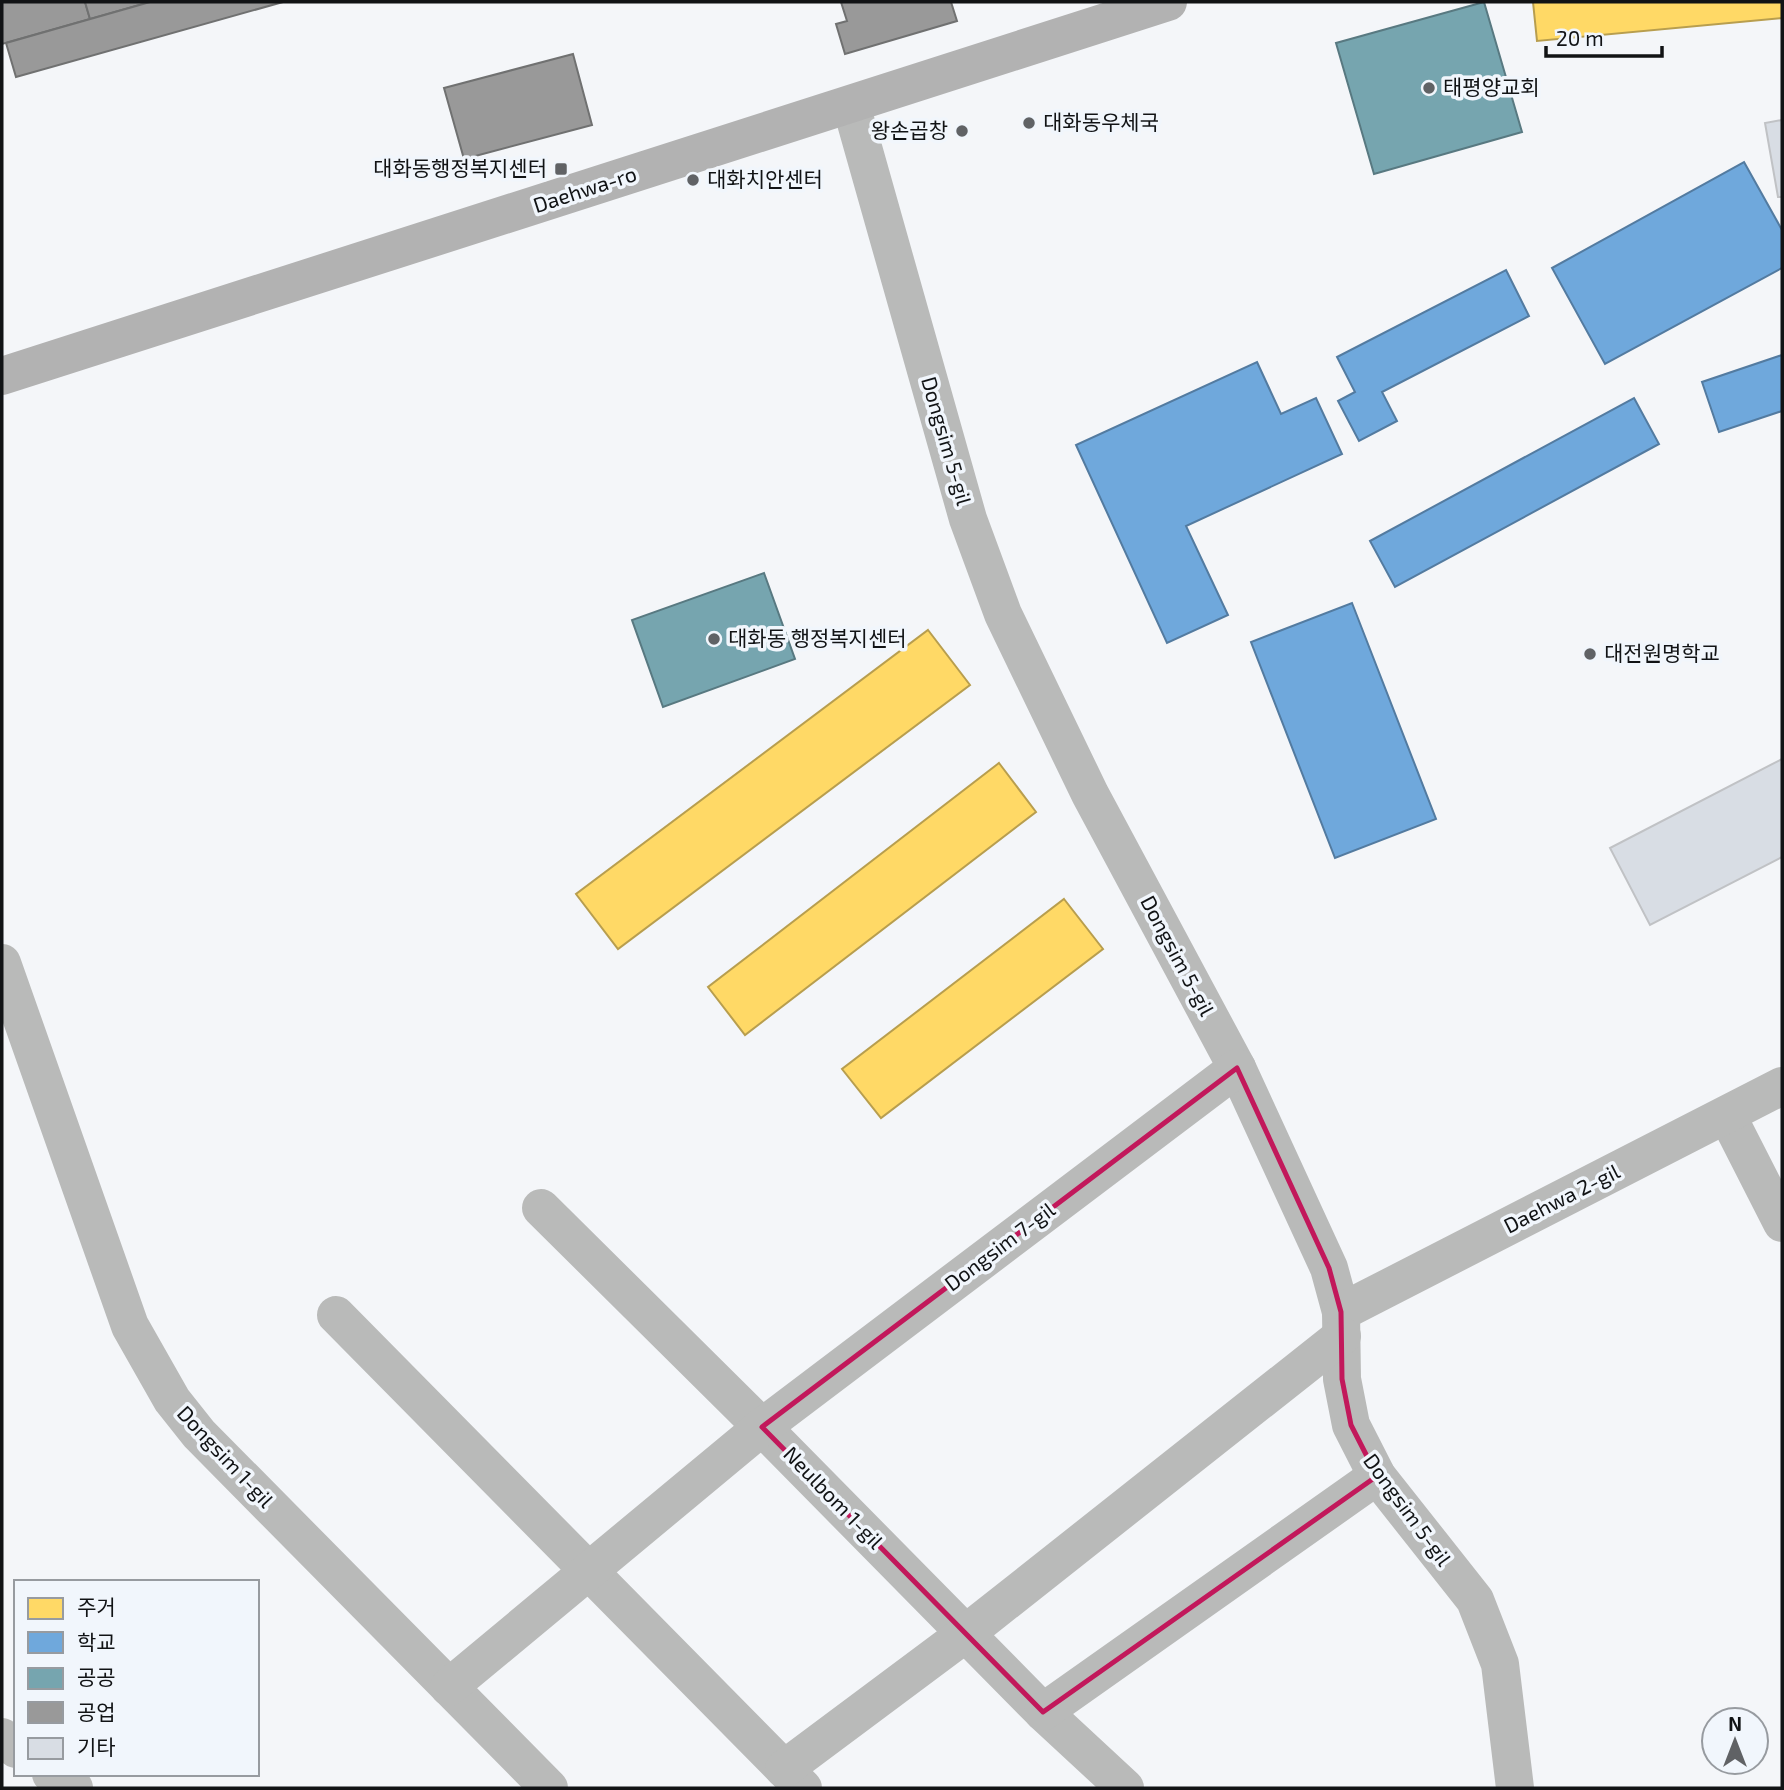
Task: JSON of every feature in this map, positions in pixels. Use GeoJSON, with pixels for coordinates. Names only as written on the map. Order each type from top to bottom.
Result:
{"type":"FeatureCollection","features":[{"type":"Feature","properties":{"kind":"main road","name":"Daehwa-ro"},"geometry":{"type":"LineString","coordinates":[[2,376],[1168,2]]}},
{"type":"Feature","properties":{"kind":"street","name":"Dongsim 5-gil"},"geometry":{"type":"LineString","coordinates":[[851,105],[968,519],[1003,614],[1090,794],[1237,1068],[1329,1268],[1342,1324],[1342,1379],[1351,1425],[1377,1476],[1475,1600],[1500,1664],[1516,1788]]}},
{"type":"Feature","properties":{"kind":"street","name":"Dongsim 1-gil"},"geometry":{"type":"LineString","coordinates":[[2,963],[130,1326],[172,1400],[199,1434],[548,1788]]}},
{"type":"Feature","properties":{"kind":"street","name":"Dongsim 7-gil"},"geometry":{"type":"LineString","coordinates":[[449,1687],[762,1427],[1237,1068]]}},
{"type":"Feature","properties":{"kind":"street","name":"Daehwa 2-gil"},"geometry":{"type":"LineString","coordinates":[[794,1778],[1342,1324],[1782,1086]]}},
{"type":"Feature","properties":{"kind":"street"},"geometry":{"type":"LineString","coordinates":[[1727,1115],[1782,1223]]}},
{"type":"Feature","properties":{"kind":"street","name":"Neulbom 1-gil"},"geometry":{"type":"LineString","coordinates":[[541,1208],[762,1427],[1042,1712],[1125,1788]]}},
{"type":"Feature","properties":{"kind":"street"},"geometry":{"type":"LineString","coordinates":[[336,1315],[794,1778]]}},
{"type":"Feature","properties":{"kind":"street"},"geometry":{"type":"LineString","coordinates":[[1042,1712],[1377,1476]]}},
{"type":"Feature","properties":{"kind":"street"},"geometry":{"type":"LineString","coordinates":[[54,1776],[74,1788]]}},
{"type":"Feature","properties":{"kind":"highlighted area"},"geometry":{"type":"Polygon","coordinates":[[[1237,1068],[1329,1268],[1341,1312],[1342,1379],[1351,1425],[1377,1476],[1043,1712],[762,1427],[1237,1068]]]}},
{"type":"Feature","properties":{"kind":"building: 주거"},"geometry":{"type":"Polygon","coordinates":[[[1533,2],[1782,2],[1782,18],[1537,41],[1533,2]]]}},
{"type":"Feature","properties":{"kind":"building: 주거"},"geometry":{"type":"Polygon","coordinates":[[[928,630],[970,685],[618,949],[576,894],[928,630]]]}},
{"type":"Feature","properties":{"kind":"building: 주거"},"geometry":{"type":"Polygon","coordinates":[[[999,763],[1036,812],[745,1035],[708,987],[999,763]]]}},
{"type":"Feature","properties":{"kind":"building: 주거"},"geometry":{"type":"Polygon","coordinates":[[[1064,899],[1103,949],[881,1118],[842,1069],[1064,899]]]}},
{"type":"Feature","properties":{"kind":"building: 학교"},"geometry":{"type":"Polygon","coordinates":[[[1744,162],[1782,230],[1782,268],[1605,364],[1552,268],[1744,162]]]}},
{"type":"Feature","properties":{"kind":"building: 학교"},"geometry":{"type":"Polygon","coordinates":[[[1506,270],[1529,316],[1382,392],[1397,421],[1359,441],[1338,401],[1355,392],[1337,357],[1506,270]]]}},
{"type":"Feature","properties":{"kind":"building: 학교"},"geometry":{"type":"Polygon","coordinates":[[[1782,355],[1782,411],[1719,432],[1702,382],[1782,355]]]}},
{"type":"Feature","properties":{"kind":"building: 학교"},"geometry":{"type":"Polygon","coordinates":[[[1257,362],[1281,414],[1316,398],[1342,454],[1186,526],[1228,615],[1167,643],[1076,445],[1257,362]]]}},
{"type":"Feature","properties":{"kind":"building: 학교"},"geometry":{"type":"Polygon","coordinates":[[[1634,398],[1659,444],[1395,587],[1370,541],[1634,398]]]}},
{"type":"Feature","properties":{"kind":"building: 학교"},"geometry":{"type":"Polygon","coordinates":[[[1352,603],[1436,819],[1335,858],[1251,642],[1352,603]]]}},
{"type":"Feature","properties":{"kind":"building: 공공","name":"태평양교회"},"geometry":{"type":"Polygon","coordinates":[[[1484,2],[1522,132],[1374,174],[1336,43],[1484,2]]]}},
{"type":"Feature","properties":{"kind":"building: 공공","name":"대화동 행정복지센터"},"geometry":{"type":"Polygon","coordinates":[[[764,573],[795,659],[663,707],[632,620],[764,573]]]}},
{"type":"Feature","properties":{"kind":"building: 공업"},"geometry":{"type":"Polygon","coordinates":[[[2,2],[85,2],[90,19],[2,44],[2,2]]]}},
{"type":"Feature","properties":{"kind":"building: 공업"},"geometry":{"type":"Polygon","coordinates":[[[85,2],[150,2],[90,19],[85,2]]]}},
{"type":"Feature","properties":{"kind":"building: 공업"},"geometry":{"type":"Polygon","coordinates":[[[150,2],[283,2],[16,77],[6,43],[150,2]]]}},
{"type":"Feature","properties":{"kind":"building: 공업"},"geometry":{"type":"Polygon","coordinates":[[[841,2],[951,2],[957,21],[845,54],[836,24],[847,21],[841,2]]]}},
{"type":"Feature","properties":{"kind":"building: 공업"},"geometry":{"type":"Polygon","coordinates":[[[573,54],[592,125],[464,159],[444,88],[573,54]]]}},
{"type":"Feature","properties":{"kind":"building: 기타"},"geometry":{"type":"Polygon","coordinates":[[[1782,120],[1782,197],[1778,197],[1765,123],[1782,120]]]}},
{"type":"Feature","properties":{"kind":"building: 기타"},"geometry":{"type":"Polygon","coordinates":[[[1782,759],[1782,857],[1650,925],[1610,848],[1782,759]]]}},
{"type":"Feature","properties":{"kind":"place","name":"태평양교회"},"geometry":{"type":"Point","coordinates":[1429,88]}},
{"type":"Feature","properties":{"kind":"place","name":"대화동우체국"},"geometry":{"type":"Point","coordinates":[1029,123]}},
{"type":"Feature","properties":{"kind":"place","name":"왕손곱창"},"geometry":{"type":"Point","coordinates":[962,131]}},
{"type":"Feature","properties":{"kind":"place","name":"대화동행정복지센터"},"geometry":{"type":"Point","coordinates":[561,169]}},
{"type":"Feature","properties":{"kind":"place","name":"대화치안센터"},"geometry":{"type":"Point","coordinates":[693,180]}},
{"type":"Feature","properties":{"kind":"place","name":"대화동 행정복지센터"},"geometry":{"type":"Point","coordinates":[714,639]}},
{"type":"Feature","properties":{"kind":"place","name":"대전원명학교"},"geometry":{"type":"Point","coordinates":[1590,654]}}]}
